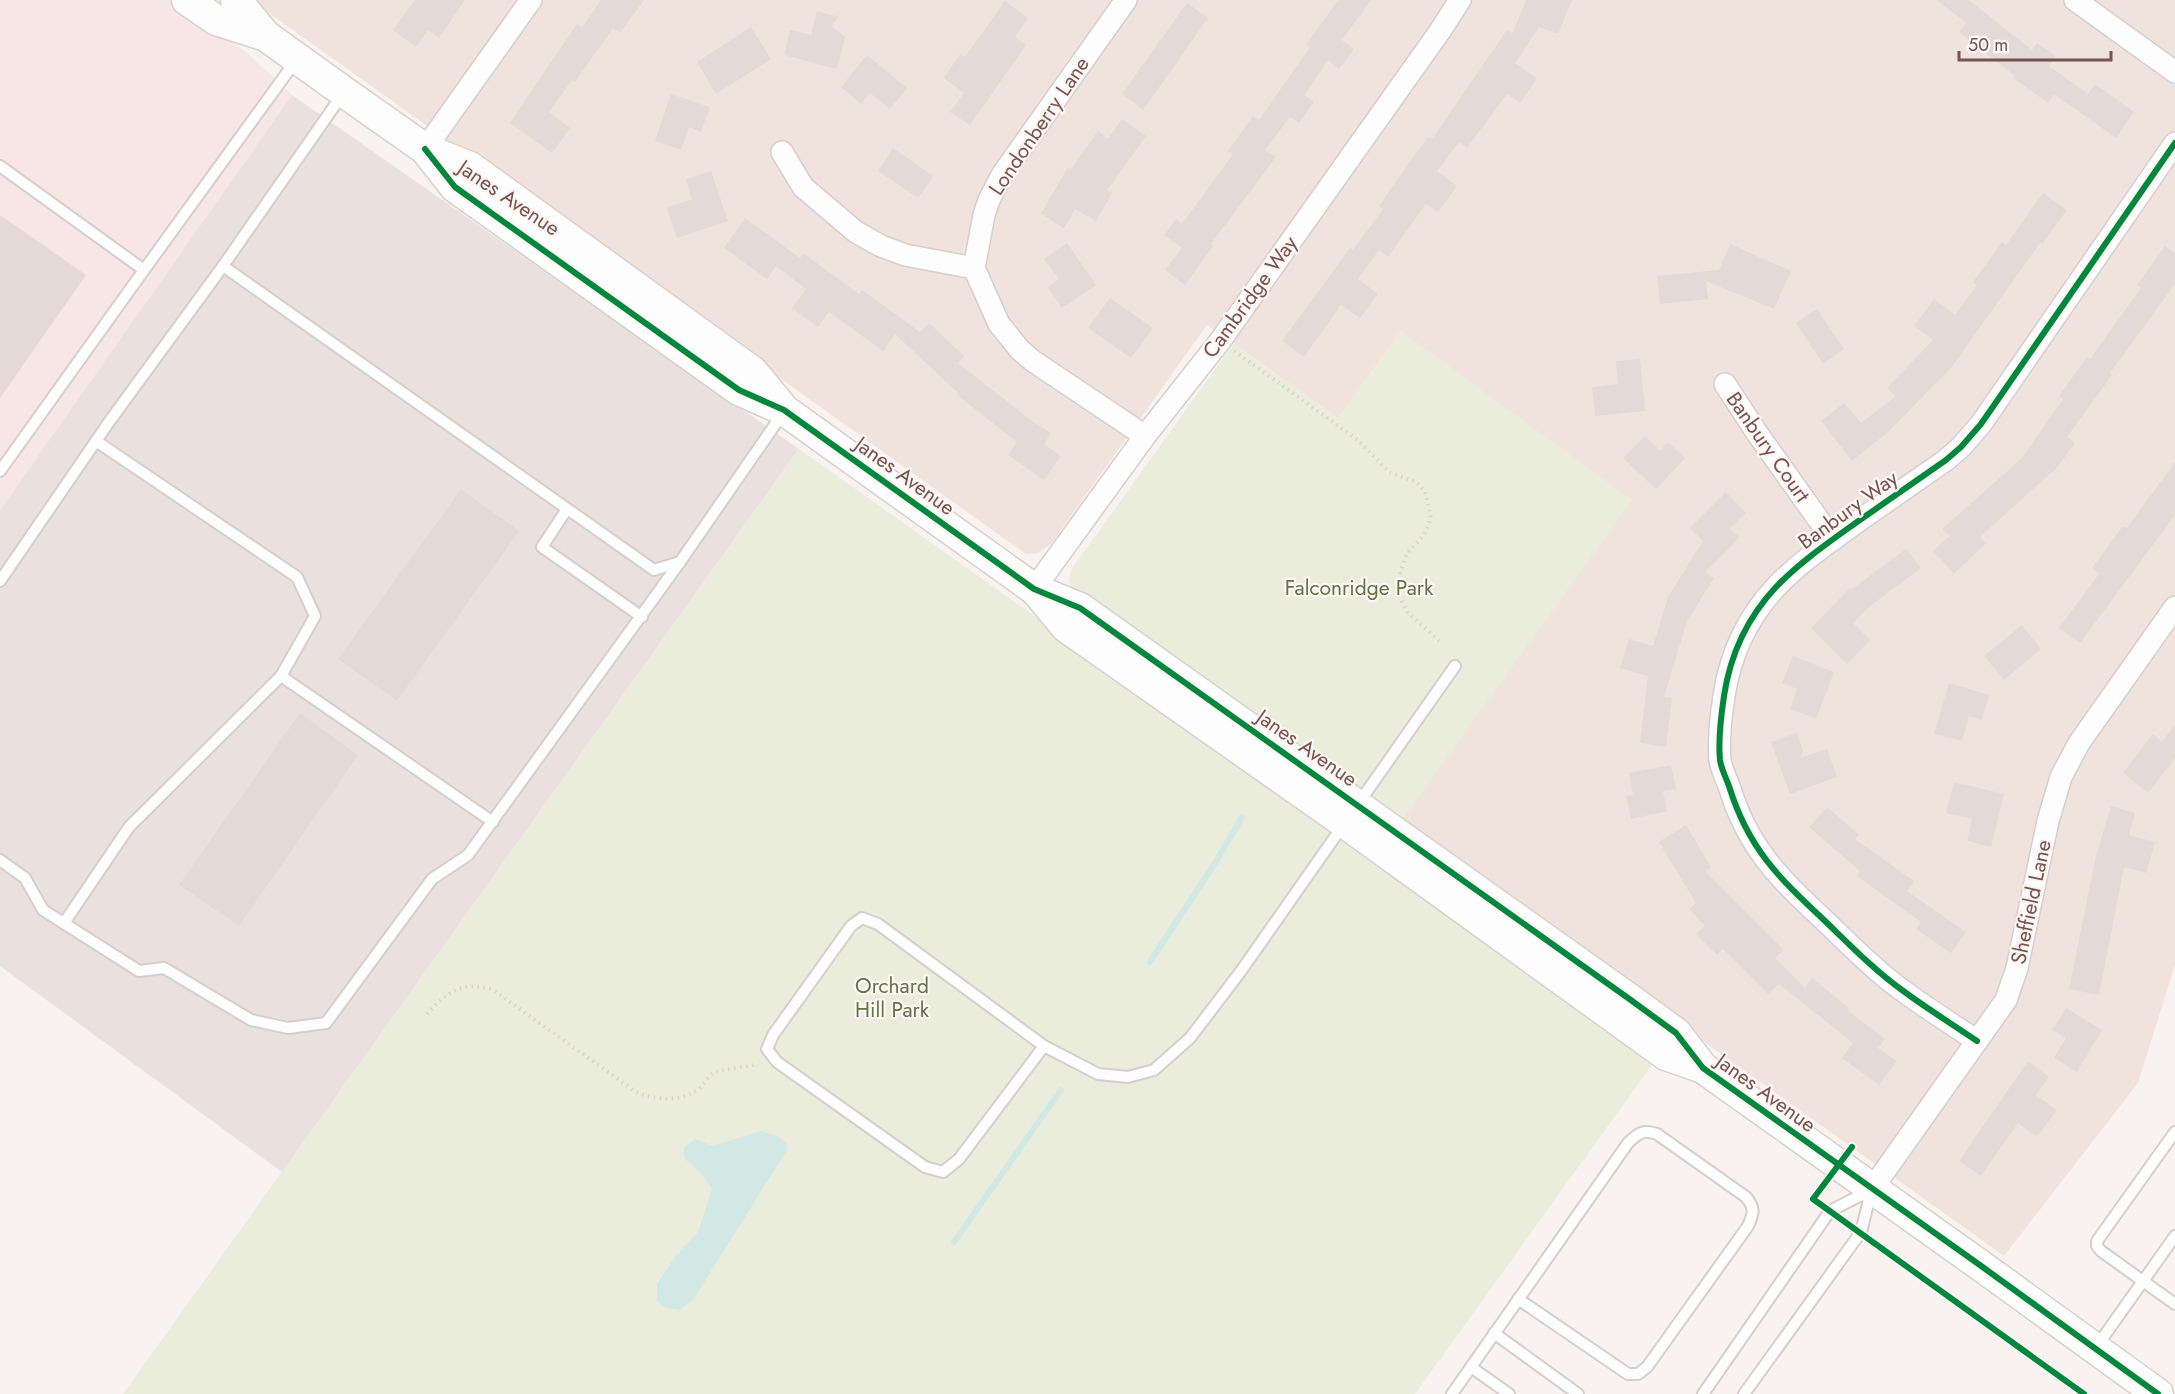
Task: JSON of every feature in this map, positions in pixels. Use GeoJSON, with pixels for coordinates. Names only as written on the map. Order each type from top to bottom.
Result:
{"type":"FeatureCollection","features":[{"type":"Feature","properties":{"kind":"street","name":"Janes Avenue"},"geometry":{"type":"LineString","coordinates":[[188,0],[216,20],[266,36]]}},
{"type":"Feature","properties":{"kind":"street","name":"Janes Avenue"},"geometry":{"type":"LineString","coordinates":[[236,0],[266,36],[425,149],[470,167],[753,372],[784,410],[1034,589],[1080,608],[1351,813],[1676,1033],[1703,1068],[2158,1394]]}},
{"type":"Feature","properties":{"kind":"street"},"geometry":{"type":"LineString","coordinates":[[425,149],[531,0]]}},
{"type":"Feature","properties":{"kind":"street","name":"Cambridge Way"},"geometry":{"type":"LineString","coordinates":[[1034,589],[1144,436],[1220,341],[1461,0]]}},
{"type":"Feature","properties":{"kind":"street"},"geometry":{"type":"LineString","coordinates":[[2075,0],[2175,72]]}},
{"type":"Feature","properties":{"kind":"street","name":"Londonberry Lane"},"geometry":{"type":"LineString","coordinates":[[974,268],[984,215],[1002,175],[1120,2]]}},
{"type":"Feature","properties":{"kind":"street","name":"Banbury Way"},"geometry":{"type":"LineString","coordinates":[[1977,1041],[1901,989],[1855,950],[1780,878],[1764,858],[1736,810],[1720,760],[1722,708],[1727,679],[1733,657],[1745,631],[1775,588],[1833,540],[1946,459],[1961,447],[1981,424],[2175,143]]}},
{"type":"Feature","properties":{"kind":"street"},"geometry":{"type":"LineString","coordinates":[[782,152],[803,187],[856,232],[881,246],[905,255],[974,268],[999,324],[1020,350],[1033,362],[1144,436]]}},
{"type":"Feature","properties":{"kind":"street","name":"Banbury Court"},"geometry":{"type":"LineString","coordinates":[[1725,384],[1833,540]]}},
{"type":"Feature","properties":{"kind":"street","name":"Sheffield Lane"},"geometry":{"type":"LineString","coordinates":[[1872,1189],[2006,1000],[2017,968],[2048,821],[2061,777],[2079,744],[2175,607]]}},
{"type":"Feature","properties":{"kind":"lane"},"geometry":{"type":"LineString","coordinates":[[0,471],[297,58]]}},
{"type":"Feature","properties":{"kind":"lane"},"geometry":{"type":"LineString","coordinates":[[0,580],[344,92]]}},
{"type":"Feature","properties":{"kind":"lane"},"geometry":{"type":"LineString","coordinates":[[0,166],[144,270]]}},
{"type":"Feature","properties":{"kind":"lane"},"geometry":{"type":"LineString","coordinates":[[223,266],[654,570],[680,562]]}},
{"type":"Feature","properties":{"kind":"lane"},"geometry":{"type":"LineString","coordinates":[[0,860],[25,878],[43,910],[138,971],[164,968],[250,1020],[288,1028],[326,1023],[432,879],[468,855],[493,822],[642,617],[784,410]]}},
{"type":"Feature","properties":{"kind":"lane"},"geometry":{"type":"LineString","coordinates":[[64,924],[129,827],[281,676],[315,616],[297,577],[96,441]]}},
{"type":"Feature","properties":{"kind":"lane"},"geometry":{"type":"LineString","coordinates":[[567,509],[542,547],[642,617]]}},
{"type":"Feature","properties":{"kind":"lane"},"geometry":{"type":"LineString","coordinates":[[1044,1046],[959,1159],[943,1172],[925,1167],[777,1062],[767,1049],[773,1035],[851,926],[862,918],[878,924],[1044,1046],[1098,1074],[1128,1077],[1154,1070],[1190,1038],[1241,971],[1455,666]]}},
{"type":"Feature","properties":{"kind":"lane"},"geometry":{"type":"LineString","coordinates":[[281,676],[493,822]]}},
{"type":"Feature","properties":{"kind":"lane"},"geometry":{"type":"LineString","coordinates":[[1452,1394],[1518,1299],[1628,1143],[1639,1133],[1647,1130],[1657,1134],[1746,1197],[1753,1205],[1754,1214],[1748,1226],[1647,1367],[1638,1374],[1628,1374],[1518,1299]]}},
{"type":"Feature","properties":{"kind":"lane"},"geometry":{"type":"LineString","coordinates":[[2175,1132],[2097,1241],[2101,1251],[2175,1304]]}},
{"type":"Feature","properties":{"kind":"lane"},"geometry":{"type":"LineString","coordinates":[[1703,1394],[1740,1344],[1830,1211],[1872,1189]]}},
{"type":"Feature","properties":{"kind":"lane"},"geometry":{"type":"LineString","coordinates":[[1744,1394],[1861,1232],[1872,1189]]}},
{"type":"Feature","properties":{"kind":"lane"},"geometry":{"type":"LineString","coordinates":[[2095,1349],[2175,1236]]}},
{"type":"Feature","properties":{"kind":"lane"},"geometry":{"type":"LineString","coordinates":[[1494,1334],[1578,1394]]}},
{"type":"Feature","properties":{"kind":"lane"},"geometry":{"type":"LineString","coordinates":[[1471,1367],[1509,1394]]}},
{"type":"Feature","properties":{"kind":"path"},"geometry":{"type":"LineString","coordinates":[[1220,341],[1358,440],[1389,472],[1416,482],[1425,491],[1431,518],[1424,536],[1407,553],[1397,592],[1408,613],[1442,643]]}},
{"type":"Feature","properties":{"kind":"path"},"geometry":{"type":"LineString","coordinates":[[427,1014],[449,992],[478,985],[493,990],[636,1092],[651,1098],[667,1099],[683,1096],[696,1091],[713,1073],[754,1065]]}},
{"type":"Feature","properties":{"kind":"shaded area"},"geometry":{"type":"Polygon","coordinates":[[[0,0],[172,0],[246,52],[292,95],[0,510],[0,0]]]}},
{"type":"Feature","properties":{"kind":"shaded area"},"geometry":{"type":"Polygon","coordinates":[[[251,0],[2175,0],[2175,965],[2138,1083],[2004,1256],[1399,824],[1401,331],[1338,418],[1207,325],[1051,544],[1038,553],[1026,554],[251,0]]]}},
{"type":"Feature","properties":{"kind":"shaded area"},"geometry":{"type":"Polygon","coordinates":[[[292,95],[799,449],[282,1172],[0,966],[0,510],[292,95]]]}},
{"type":"Feature","properties":{"kind":"shaded area"},"geometry":{"type":"Polygon","coordinates":[[[761,1131],[777,1136],[786,1142],[787,1150],[693,1300],[679,1310],[664,1307],[657,1301],[657,1284],[675,1257],[698,1232],[712,1189],[700,1172],[684,1158],[684,1147],[696,1139],[712,1146],[761,1131]]]}},
{"type":"Feature","properties":{"kind":"green space","name":"Falconridge Park"},"geometry":{"type":"Polygon","coordinates":[[[1401,331],[1632,500],[1399,824],[1072,589],[1069,581],[1071,570],[1233,344],[1338,418],[1401,331]]]}},
{"type":"Feature","properties":{"kind":"green space","name":"Orchard Hill Park"},"geometry":{"type":"Polygon","coordinates":[[[799,449],[1365,850],[1654,1062],[1415,1394],[123,1394],[799,449]]]}},
{"type":"Feature","properties":{"kind":"building"},"geometry":{"type":"Polygon","coordinates":[[[415,0],[465,0],[439,38],[428,30],[416,47],[393,30],[415,0]]]}},
{"type":"Feature","properties":{"kind":"building"},"geometry":{"type":"Polygon","coordinates":[[[601,0],[644,0],[620,33],[613,28],[575,82],[572,80],[549,112],[570,128],[552,153],[510,123],[577,24],[582,28],[601,0]]]}},
{"type":"Feature","properties":{"kind":"building"},"geometry":{"type":"Polygon","coordinates":[[[1338,0],[1371,0],[1342,40],[1354,49],[1339,69],[1328,60],[1304,95],[1314,102],[1299,123],[1290,117],[1265,150],[1276,157],[1211,244],[1213,246],[1185,285],[1165,270],[1182,248],[1164,235],[1176,219],[1182,224],[1233,154],[1228,151],[1253,116],[1259,120],[1310,47],[1306,45],[1338,0]]]}},
{"type":"Feature","properties":{"kind":"building"},"geometry":{"type":"Polygon","coordinates":[[[1526,0],[1572,0],[1558,34],[1539,27],[1515,63],[1537,78],[1520,103],[1507,94],[1467,148],[1459,142],[1437,171],[1457,186],[1438,212],[1426,204],[1388,257],[1379,250],[1358,279],[1378,294],[1360,318],[1341,305],[1304,357],[1282,341],[1350,248],[1353,250],[1383,209],[1379,206],[1396,181],[1428,137],[1432,139],[1507,30],[1513,33],[1526,0]]]}},
{"type":"Feature","properties":{"kind":"building"},"geometry":{"type":"Polygon","coordinates":[[[1937,0],[1969,0],[2032,50],[2037,43],[2056,56],[2049,66],[2088,94],[2095,84],[2134,112],[2116,138],[2054,94],[2048,103],[2013,78],[2014,75],[1959,32],[1966,23],[1937,0]]]}},
{"type":"Feature","properties":{"kind":"building"},"geometry":{"type":"Polygon","coordinates":[[[1005,1],[1028,18],[1015,37],[1026,45],[970,125],[950,112],[964,93],[944,78],[960,54],[965,57],[1005,1]]]}},
{"type":"Feature","properties":{"kind":"building"},"geometry":{"type":"Polygon","coordinates":[[[1187,3],[1208,18],[1143,110],[1122,94],[1187,3]]]}},
{"type":"Feature","properties":{"kind":"building"},"geometry":{"type":"Polygon","coordinates":[[[817,11],[839,17],[831,26],[845,37],[837,69],[784,55],[790,30],[811,35],[817,11]]]}},
{"type":"Feature","properties":{"kind":"building"},"geometry":{"type":"Polygon","coordinates":[[[751,27],[771,59],[716,94],[697,62],[751,27]]]}},
{"type":"Feature","properties":{"kind":"building"},"geometry":{"type":"Polygon","coordinates":[[[867,55],[907,88],[890,109],[870,93],[861,104],[841,87],[867,55]]]}},
{"type":"Feature","properties":{"kind":"building"},"geometry":{"type":"Polygon","coordinates":[[[671,94],[710,107],[701,132],[689,127],[681,150],[655,141],[671,94]]]}},
{"type":"Feature","properties":{"kind":"building"},"geometry":{"type":"Polygon","coordinates":[[[1122,119],[1146,136],[1107,190],[1112,193],[1096,221],[1075,209],[1064,228],[1041,214],[1068,167],[1071,169],[1098,131],[1108,139],[1122,119]]]}},
{"type":"Feature","properties":{"kind":"building"},"geometry":{"type":"Polygon","coordinates":[[[893,148],[933,176],[918,198],[878,171],[893,148]]]}},
{"type":"Feature","properties":{"kind":"building"},"geometry":{"type":"Polygon","coordinates":[[[711,171],[728,221],[677,238],[667,208],[692,199],[686,179],[711,171]]]}},
{"type":"Feature","properties":{"kind":"building"},"geometry":{"type":"Polygon","coordinates":[[[2043,193],[2067,210],[2042,244],[2040,243],[1951,368],[1888,432],[1852,461],[1821,421],[1844,403],[1861,423],[1896,396],[1887,388],[1933,340],[1914,326],[1934,299],[1955,315],[1977,285],[1973,282],[2002,242],[2006,245],[2043,193]]]}},
{"type":"Feature","properties":{"kind":"building"},"geometry":{"type":"Polygon","coordinates":[[[0,215],[86,275],[0,398],[0,215]]]}},
{"type":"Feature","properties":{"kind":"building"},"geometry":{"type":"Polygon","coordinates":[[[745,218],[800,258],[803,253],[859,294],[862,290],[920,332],[929,323],[964,356],[958,363],[1032,421],[1051,433],[1044,444],[1061,456],[1044,480],[1008,455],[1017,442],[957,395],[958,393],[895,334],[883,351],[829,312],[818,327],[792,308],[806,289],[776,266],[767,279],[724,248],[745,218]]]}},
{"type":"Feature","properties":{"kind":"building"},"geometry":{"type":"Polygon","coordinates":[[[1067,243],[1096,285],[1062,308],[1048,287],[1059,279],[1044,259],[1067,243]]]}},
{"type":"Feature","properties":{"kind":"building"},"geometry":{"type":"Polygon","coordinates":[[[1730,244],[1791,271],[1774,309],[1706,281],[1708,299],[1660,304],[1657,276],[1719,270],[1730,244]]]}},
{"type":"Feature","properties":{"kind":"building"},"geometry":{"type":"Polygon","coordinates":[[[2165,246],[2175,253],[2175,284],[2067,437],[2075,443],[2053,473],[1980,537],[1986,543],[1954,574],[1933,551],[1949,536],[1942,529],[2022,458],[2063,399],[2059,396],[2087,357],[2090,359],[2141,288],[2137,285],[2165,246]]]}},
{"type":"Feature","properties":{"kind":"building"},"geometry":{"type":"Polygon","coordinates":[[[1110,298],[1153,328],[1131,358],[1088,328],[1110,298]]]}},
{"type":"Feature","properties":{"kind":"building"},"geometry":{"type":"Polygon","coordinates":[[[1817,309],[1844,349],[1823,364],[1796,323],[1817,309]]]}},
{"type":"Feature","properties":{"kind":"building"},"geometry":{"type":"Polygon","coordinates":[[[1640,359],[1645,411],[1595,416],[1592,387],[1618,384],[1616,361],[1640,359]]]}},
{"type":"Feature","properties":{"kind":"building"},"geometry":{"type":"Polygon","coordinates":[[[1645,436],[1660,451],[1668,442],[1685,458],[1656,489],[1623,458],[1645,436]]]}},
{"type":"Feature","properties":{"kind":"building"},"geometry":{"type":"Polygon","coordinates":[[[2175,462],[2175,515],[2080,643],[2059,628],[2099,574],[2092,568],[2123,526],[2127,528],[2175,462]]]}},
{"type":"Feature","properties":{"kind":"building"},"geometry":{"type":"Polygon","coordinates":[[[461,489],[519,531],[397,701],[338,659],[461,489]]]}},
{"type":"Feature","properties":{"kind":"building"},"geometry":{"type":"Polygon","coordinates":[[[1726,492],[1746,513],[1730,529],[1740,537],[1705,572],[1714,578],[1687,621],[1664,697],[1672,698],[1666,747],[1640,743],[1648,676],[1620,668],[1629,639],[1653,646],[1668,597],[1703,541],[1690,528],[1726,492]]]}},
{"type":"Feature","properties":{"kind":"building"},"geometry":{"type":"Polygon","coordinates":[[[1906,549],[1921,568],[1870,606],[1853,623],[1870,640],[1847,664],[1811,628],[1850,588],[1852,589],[1906,549]]]}},
{"type":"Feature","properties":{"kind":"building"},"geometry":{"type":"Polygon","coordinates":[[[2022,625],[2041,649],[2004,680],[1984,656],[2022,625]]]}},
{"type":"Feature","properties":{"kind":"building"},"geometry":{"type":"Polygon","coordinates":[[[1793,656],[1834,672],[1816,719],[1790,709],[1797,689],[1782,683],[1793,656]]]}},
{"type":"Feature","properties":{"kind":"building"},"geometry":{"type":"Polygon","coordinates":[[[1949,683],[1989,695],[1982,720],[1969,716],[1962,741],[1934,734],[1949,683]]]}},
{"type":"Feature","properties":{"kind":"building"},"geometry":{"type":"Polygon","coordinates":[[[300,713],[358,755],[239,926],[179,885],[300,713]]]}},
{"type":"Feature","properties":{"kind":"building"},"geometry":{"type":"Polygon","coordinates":[[[2175,724],[2175,758],[2148,793],[2123,773],[2153,734],[2162,742],[2175,724]]]}},
{"type":"Feature","properties":{"kind":"building"},"geometry":{"type":"Polygon","coordinates":[[[1797,733],[1803,751],[1800,758],[1827,749],[1837,777],[1790,794],[1771,742],[1797,733]]]}},
{"type":"Feature","properties":{"kind":"building"},"geometry":{"type":"Polygon","coordinates":[[[1671,765],[1676,789],[1663,791],[1667,811],[1631,819],[1626,796],[1633,795],[1629,773],[1671,765]]]}},
{"type":"Feature","properties":{"kind":"building"},"geometry":{"type":"Polygon","coordinates":[[[1954,782],[2004,794],[1991,847],[1967,841],[1972,819],[1946,813],[1954,782]]]}},
{"type":"Feature","properties":{"kind":"building"},"geometry":{"type":"Polygon","coordinates":[[[2111,806],[2135,813],[2129,835],[2155,842],[2146,873],[2124,867],[2099,995],[2069,989],[2096,856],[2111,806]]]}},
{"type":"Feature","properties":{"kind":"building"},"geometry":{"type":"Polygon","coordinates":[[[1827,807],[1859,835],[1855,839],[1914,881],[1907,891],[1966,932],[1951,953],[1916,929],[1921,922],[1857,876],[1860,871],[1809,827],[1827,807]]]}},
{"type":"Feature","properties":{"kind":"building"},"geometry":{"type":"Polygon","coordinates":[[[1686,825],[1711,867],[1705,871],[1784,950],[1775,958],[1805,988],[1812,978],[1849,1008],[1847,1010],[1885,1039],[1878,1048],[1897,1061],[1879,1085],[1842,1058],[1853,1043],[1779,984],[1768,994],[1723,949],[1717,955],[1696,934],[1705,926],[1689,909],[1696,903],[1659,842],[1686,825]]]}},
{"type":"Feature","properties":{"kind":"building"},"geometry":{"type":"Polygon","coordinates":[[[2066,1008],[2102,1030],[2077,1072],[2054,1058],[2066,1038],[2052,1030],[2066,1008]]]}},
{"type":"Feature","properties":{"kind":"building"},"geometry":{"type":"Polygon","coordinates":[[[2028,1061],[2049,1077],[2036,1095],[2057,1110],[2037,1137],[2018,1123],[1981,1176],[1959,1161],[2028,1061]]]}},
{"type":"Feature","properties":{"kind":"waterway"},"geometry":{"type":"LineString","coordinates":[[1150,962],[1217,860],[1242,817]]}},
{"type":"Feature","properties":{"kind":"waterway"},"geometry":{"type":"LineString","coordinates":[[954,1242],[1061,1090]]}},
{"type":"Feature","properties":{"kind":"cycle path"},"geometry":{"type":"LineString","coordinates":[[1977,1041],[1911,997],[1872,965],[1792,890],[1766,860],[1745,827],[1722,770],[1719,744],[1727,681],[1741,638],[1756,611],[1776,587],[1825,545],[1946,460],[1981,424],[2175,143]]}},
{"type":"Feature","properties":{"kind":"cycle path"},"geometry":{"type":"LineString","coordinates":[[425,149],[455,187],[739,390],[784,410],[1034,589],[1080,608],[1628,998],[1676,1033],[1703,1068],[2158,1394]]}},
{"type":"Feature","properties":{"kind":"cycle path"},"geometry":{"type":"LineString","coordinates":[[1852,1147],[1813,1199],[2084,1394]]}}]}
